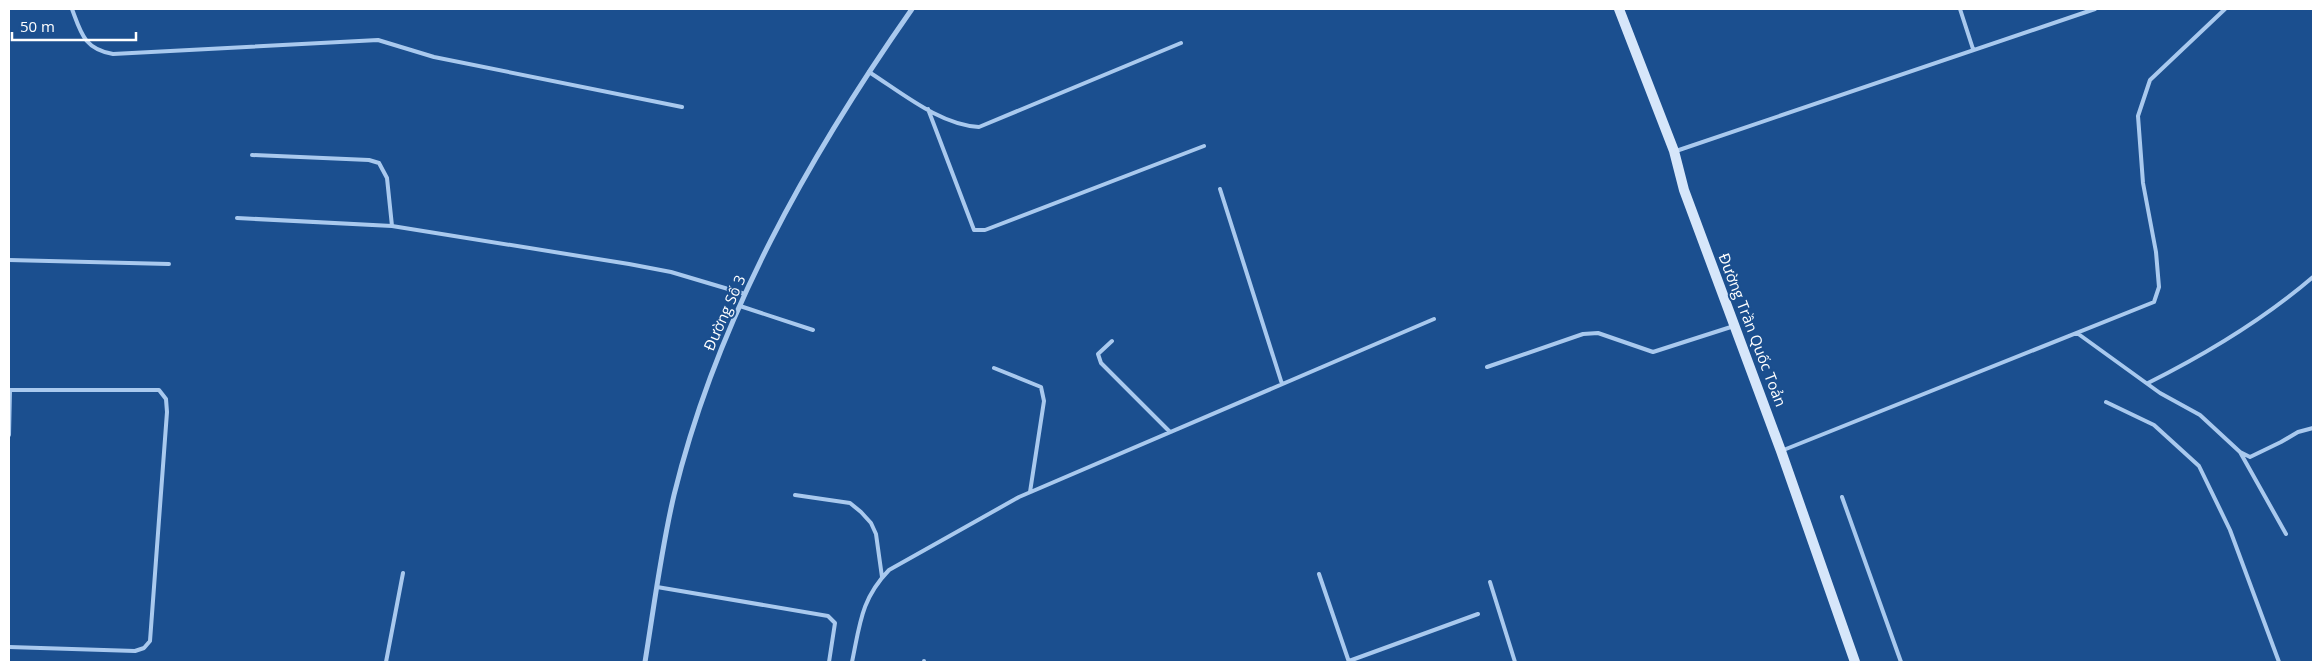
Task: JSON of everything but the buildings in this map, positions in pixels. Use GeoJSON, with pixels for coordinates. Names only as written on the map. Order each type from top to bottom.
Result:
{"type":"FeatureCollection","features":[{"type":"Feature","properties":{"kind":"main road","name":"Đường Trần Quốc Toản"},"geometry":{"type":"LineString","coordinates":[[1619,9],[1674,151],[1684,190],[1781,451],[1855,662]]}},
{"type":"Feature","properties":{"kind":"street","name":"Đường Số 3"},"geometry":{"type":"LineString","coordinates":[[645,662],[674,495],[704,394],[745,294],[829,134],[912,9]]}},
{"type":"Feature","properties":{"kind":"lane"},"geometry":{"type":"LineString","coordinates":[[72,9],[80,32],[87,42],[94,48],[112,54],[378,40],[434,57],[682,107]]}},
{"type":"Feature","properties":{"kind":"lane"},"geometry":{"type":"LineString","coordinates":[[1960,9],[1973,49]]}},
{"type":"Feature","properties":{"kind":"lane"},"geometry":{"type":"LineString","coordinates":[[1674,151],[2095,9]]}},
{"type":"Feature","properties":{"kind":"lane"},"geometry":{"type":"LineString","coordinates":[[1781,451],[2154,302],[2159,287],[2156,252],[2143,183],[2138,116],[2150,80],[2225,9]]}},
{"type":"Feature","properties":{"kind":"lane"},"geometry":{"type":"LineString","coordinates":[[869,72],[928,109],[963,126],[979,127],[1181,43]]}},
{"type":"Feature","properties":{"kind":"lane"},"geometry":{"type":"LineString","coordinates":[[928,109],[974,230],[986,230],[1204,146]]}},
{"type":"Feature","properties":{"kind":"lane"},"geometry":{"type":"LineString","coordinates":[[252,155],[369,160],[378,163],[387,178],[392,226]]}},
{"type":"Feature","properties":{"kind":"lane"},"geometry":{"type":"LineString","coordinates":[[1220,189],[1282,384]]}},
{"type":"Feature","properties":{"kind":"lane"},"geometry":{"type":"LineString","coordinates":[[237,218],[392,226],[637,265],[671,272],[745,294]]}},
{"type":"Feature","properties":{"kind":"lane"},"geometry":{"type":"LineString","coordinates":[[9,260],[169,264]]}},
{"type":"Feature","properties":{"kind":"lane"},"geometry":{"type":"LineString","coordinates":[[2148,383],[2186,364],[2289,298],[2313,277]]}},
{"type":"Feature","properties":{"kind":"lane"},"geometry":{"type":"LineString","coordinates":[[740,306],[813,330]]}},
{"type":"Feature","properties":{"kind":"lane"},"geometry":{"type":"LineString","coordinates":[[852,662],[864,607],[874,586],[889,570],[1030,492],[1434,319]]}},
{"type":"Feature","properties":{"kind":"lane"},"geometry":{"type":"LineString","coordinates":[[1488,367],[1583,334],[1598,333],[1654,352],[1734,326]]}},
{"type":"Feature","properties":{"kind":"lane"},"geometry":{"type":"LineString","coordinates":[[2077,333],[2160,393],[2200,415],[2240,452],[2286,534]]}},
{"type":"Feature","properties":{"kind":"lane"},"geometry":{"type":"LineString","coordinates":[[1112,341],[1098,354],[1102,363],[1170,432]]}},
{"type":"Feature","properties":{"kind":"lane"},"geometry":{"type":"LineString","coordinates":[[994,368],[1041,387],[1044,401],[1030,492]]}},
{"type":"Feature","properties":{"kind":"lane"},"geometry":{"type":"LineString","coordinates":[[9,435],[10,390],[159,390],[166,399],[168,412],[150,641],[144,648],[135,651],[9,647]]}},
{"type":"Feature","properties":{"kind":"lane"},"geometry":{"type":"LineString","coordinates":[[2106,402],[2154,425],[2199,466],[2230,530],[2279,662]]}},
{"type":"Feature","properties":{"kind":"lane"},"geometry":{"type":"LineString","coordinates":[[2240,452],[2250,456],[2298,432],[2313,428]]}},
{"type":"Feature","properties":{"kind":"lane"},"geometry":{"type":"LineString","coordinates":[[795,495],[850,503],[861,512],[871,523],[876,534],[882,577]]}},
{"type":"Feature","properties":{"kind":"lane"},"geometry":{"type":"LineString","coordinates":[[1842,497],[1901,662]]}},
{"type":"Feature","properties":{"kind":"lane"},"geometry":{"type":"LineString","coordinates":[[386,662],[402,573]]}},
{"type":"Feature","properties":{"kind":"lane"},"geometry":{"type":"LineString","coordinates":[[1319,574],[1349,662],[1478,614]]}},
{"type":"Feature","properties":{"kind":"lane"},"geometry":{"type":"LineString","coordinates":[[1490,582],[1516,662]]}},
{"type":"Feature","properties":{"kind":"lane"},"geometry":{"type":"LineString","coordinates":[[657,587],[828,616],[835,623],[829,662]]}}]}
